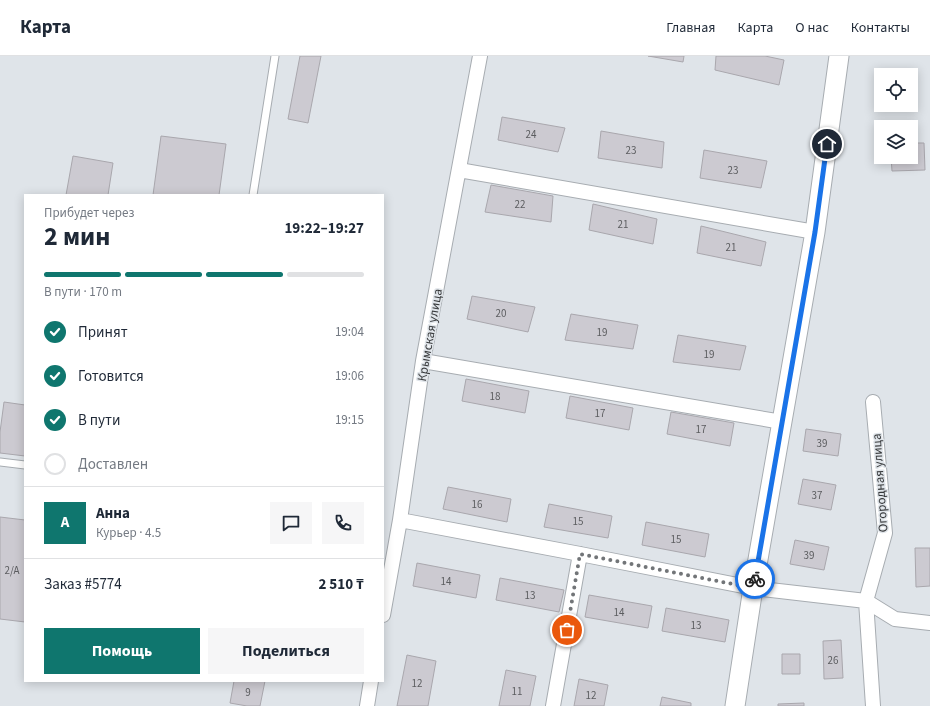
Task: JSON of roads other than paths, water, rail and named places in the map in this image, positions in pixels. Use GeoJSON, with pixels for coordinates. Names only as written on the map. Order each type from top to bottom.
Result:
{"type":"FeatureCollection","features":[{"type":"Feature","properties":{"kind":"street","name":"Крымская улица"},"geometry":{"type":"LineString","coordinates":[[384,609],[400,520],[423,361],[480,56]]}},
{"type":"Feature","properties":{"kind":"street"},"geometry":{"type":"LineString","coordinates":[[735,706],[753,588],[815,232],[840,56]]}},
{"type":"Feature","properties":{"kind":"street"},"geometry":{"type":"LineString","coordinates":[[459,170],[815,232]]}},
{"type":"Feature","properties":{"kind":"street"},"geometry":{"type":"LineString","coordinates":[[423,361],[782,422]]}},
{"type":"Feature","properties":{"kind":"street","name":"Огородная улица"},"geometry":{"type":"LineString","coordinates":[[873,402],[885,533],[866,601],[873,706]]}},
{"type":"Feature","properties":{"kind":"street"},"geometry":{"type":"LineString","coordinates":[[400,520],[753,588],[866,601],[895,619],[930,623]]}},
{"type":"Feature","properties":{"kind":"street"},"geometry":{"type":"LineString","coordinates":[[553,706],[580,554]]}},
{"type":"Feature","properties":{"kind":"street"},"geometry":{"type":"LineString","coordinates":[[367,706],[371,682]]}},
{"type":"Feature","properties":{"kind":"lane"},"geometry":{"type":"LineString","coordinates":[[253,194],[275,56]]}},
{"type":"Feature","properties":{"kind":"lane"},"geometry":{"type":"LineString","coordinates":[[0,462],[24,465]]}}]}
